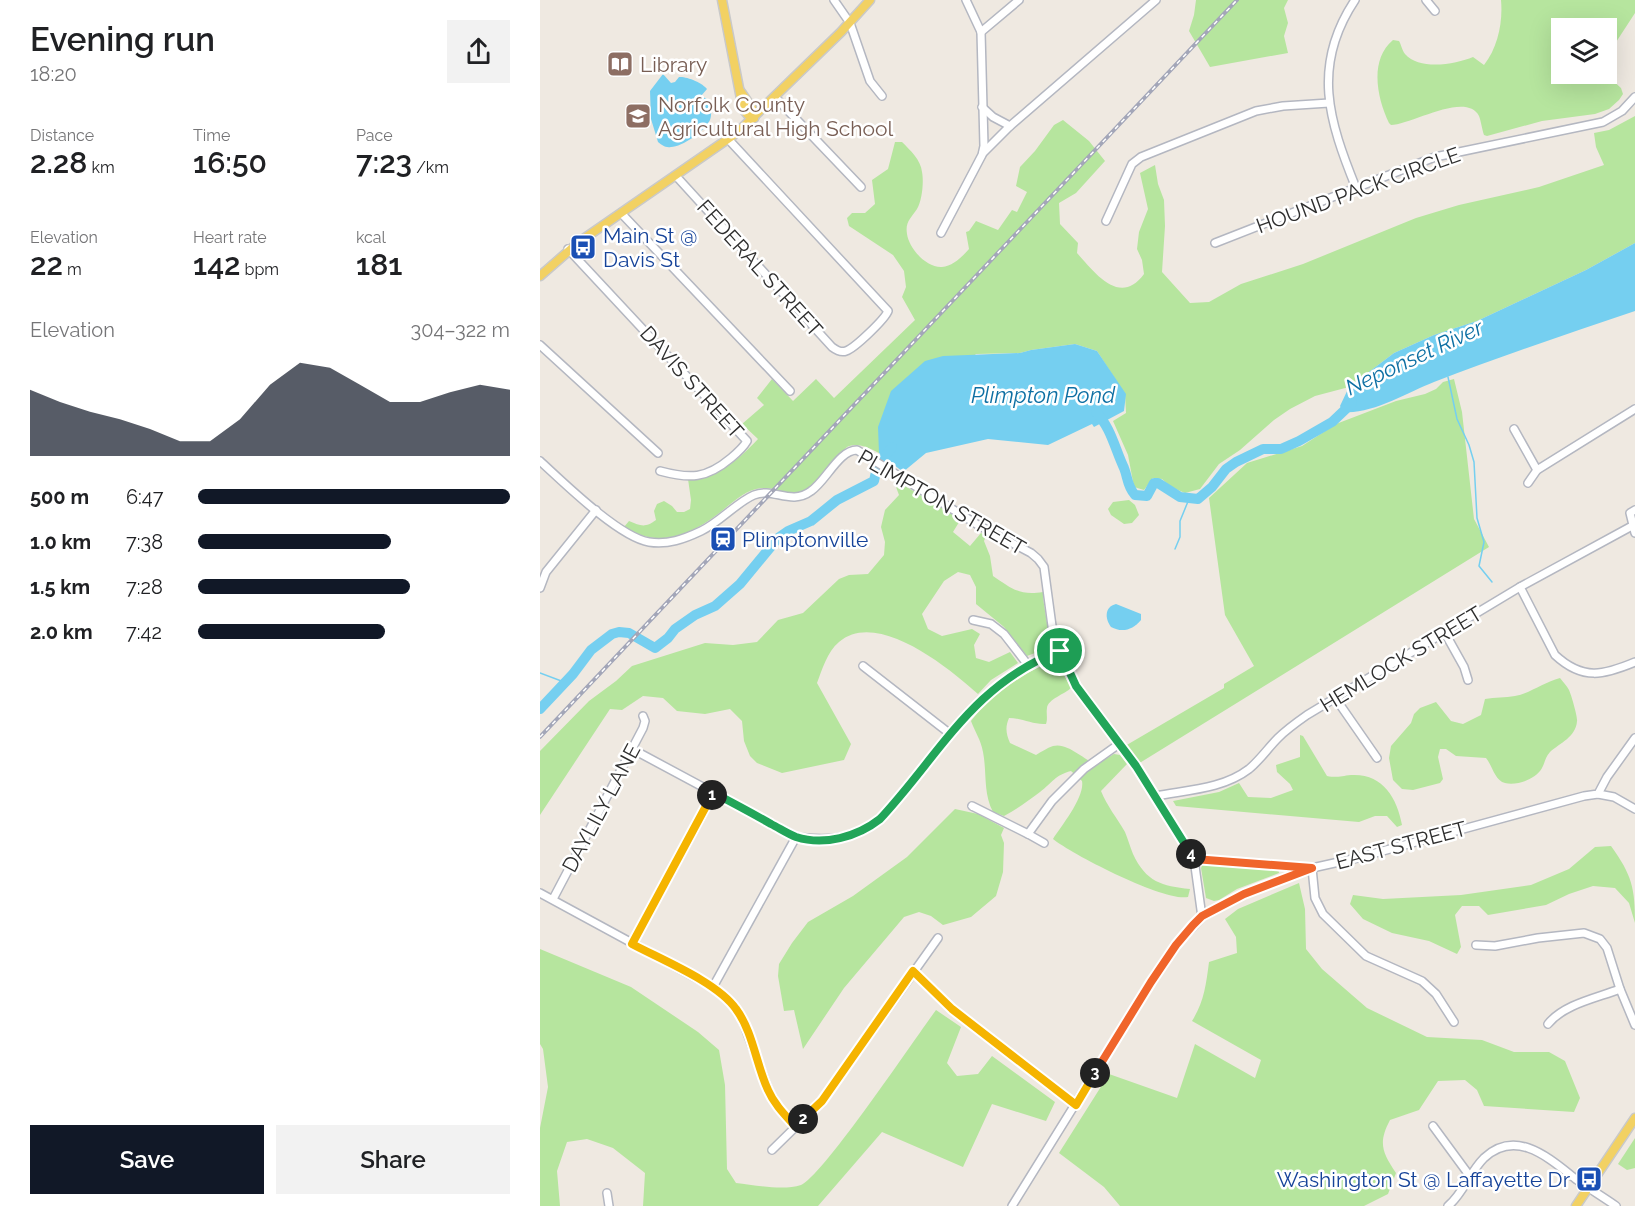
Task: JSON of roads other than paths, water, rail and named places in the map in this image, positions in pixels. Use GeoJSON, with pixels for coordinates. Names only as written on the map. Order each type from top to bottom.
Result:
{"type":"FeatureCollection","features":[{"type":"Feature","properties":{"kind":"main road"},"geometry":{"type":"LineString","coordinates":[[722,0],[741,92],[752,108],[754,118]]}},
{"type":"Feature","properties":{"kind":"main road"},"geometry":{"type":"LineString","coordinates":[[540,276],[568,249],[729,140],[850,23],[870,0]]}},
{"type":"Feature","properties":{"kind":"main road"},"geometry":{"type":"LineString","coordinates":[[1576,1206],[1635,1118]]}},
{"type":"Feature","properties":{"kind":"street"},"geometry":{"type":"LineString","coordinates":[[834,0],[850,23],[870,81],[882,96]]}},
{"type":"Feature","properties":{"kind":"street"},"geometry":{"type":"LineString","coordinates":[[966,0],[981,32],[984,137],[982,155]]}},
{"type":"Feature","properties":{"kind":"street"},"geometry":{"type":"LineString","coordinates":[[981,32],[1019,0]]}},
{"type":"Feature","properties":{"kind":"street"},"geometry":{"type":"LineString","coordinates":[[941,233],[986,148],[1156,0]]}},
{"type":"Feature","properties":{"kind":"street"},"geometry":{"type":"LineString","coordinates":[[1355,0],[1335,42],[1330,67],[1329,103],[1338,146],[1356,188]]}},
{"type":"Feature","properties":{"kind":"street"},"geometry":{"type":"LineString","coordinates":[[1426,0],[1435,11]]}},
{"type":"Feature","properties":{"kind":"street"},"geometry":{"type":"LineString","coordinates":[[775,97],[861,187]]}},
{"type":"Feature","properties":{"kind":"street","name":"HOUND PACK CIRCLE"},"geometry":{"type":"LineString","coordinates":[[1215,243],[1446,154],[1603,122],[1622,111],[1635,97]]}},
{"type":"Feature","properties":{"kind":"street"},"geometry":{"type":"LineString","coordinates":[[1106,221],[1132,164],[1141,157],[1256,111],[1283,106],[1329,103]]}},
{"type":"Feature","properties":{"kind":"street"},"geometry":{"type":"LineString","coordinates":[[982,107],[993,117],[1010,126]]}},
{"type":"Feature","properties":{"kind":"street","name":"FEDERAL STREET"},"geometry":{"type":"LineString","coordinates":[[676,176],[832,347],[841,352],[847,351],[888,312],[729,140]]}},
{"type":"Feature","properties":{"kind":"street"},"geometry":{"type":"LineString","coordinates":[[621,213],[790,391]]}},
{"type":"Feature","properties":{"kind":"street","name":"DAVIS STREET"},"geometry":{"type":"LineString","coordinates":[[568,249],[747,441],[744,447],[715,471],[682,477],[660,471]]}},
{"type":"Feature","properties":{"kind":"street"},"geometry":{"type":"LineString","coordinates":[[540,345],[658,453]]}},
{"type":"Feature","properties":{"kind":"street"},"geometry":{"type":"LineString","coordinates":[[1528,483],[1538,470],[1635,409]]}},
{"type":"Feature","properties":{"kind":"street"},"geometry":{"type":"LineString","coordinates":[[1514,429],[1538,470]]}},
{"type":"Feature","properties":{"kind":"street","name":"PLIMPTON STREET"},"geometry":{"type":"LineString","coordinates":[[540,461],[621,530],[638,539],[653,543],[668,543],[710,526],[756,494],[793,498],[804,495],[817,487],[851,450],[859,450],[978,525],[1031,553],[1044,567],[1052,626],[1060,651],[1076,686],[1156,796],[1194,859],[1202,916]]}},
{"type":"Feature","properties":{"kind":"street"},"geometry":{"type":"LineString","coordinates":[[540,588],[546,572],[596,510]]}},
{"type":"Feature","properties":{"kind":"street","name":"HEMLOCK STREET"},"geometry":{"type":"LineString","coordinates":[[1156,796],[1203,788],[1230,780],[1248,769],[1294,724],[1520,587],[1634,529],[1630,513],[1635,510]]}},
{"type":"Feature","properties":{"kind":"street"},"geometry":{"type":"LineString","coordinates":[[1520,587],[1560,660],[1581,672],[1600,674],[1635,662]]}},
{"type":"Feature","properties":{"kind":"street"},"geometry":{"type":"LineString","coordinates":[[973,620],[992,624],[1004,633],[1028,665]]}},
{"type":"Feature","properties":{"kind":"street"},"geometry":{"type":"LineString","coordinates":[[1445,633],[1464,667],[1468,680]]}},
{"type":"Feature","properties":{"kind":"street"},"geometry":{"type":"LineString","coordinates":[[632,749],[796,837],[824,840],[847,837],[870,827],[889,809],[949,733],[1000,684],[1028,665],[1060,651]]}},
{"type":"Feature","properties":{"kind":"street"},"geometry":{"type":"LineString","coordinates":[[863,666],[949,733]]}},
{"type":"Feature","properties":{"kind":"street"},"geometry":{"type":"LineString","coordinates":[[1336,699],[1377,758]]}},
{"type":"Feature","properties":{"kind":"street","name":"DAYLILY LANE"},"geometry":{"type":"LineString","coordinates":[[553,899],[632,749],[644,723],[643,716]]}},
{"type":"Feature","properties":{"kind":"street"},"geometry":{"type":"LineString","coordinates":[[1635,738],[1607,777],[1598,794],[1614,797],[1635,809]]}},
{"type":"Feature","properties":{"kind":"street"},"geometry":{"type":"LineString","coordinates":[[1028,834],[1052,801],[1084,769],[1119,744]]}},
{"type":"Feature","properties":{"kind":"street"},"geometry":{"type":"LineString","coordinates":[[632,944],[714,793]]}},
{"type":"Feature","properties":{"kind":"street","name":"EAST STREET"},"geometry":{"type":"LineString","coordinates":[[1013,1206],[1151,982],[1176,945],[1202,916],[1244,894],[1312,868],[1598,794]]}},
{"type":"Feature","properties":{"kind":"street"},"geometry":{"type":"LineString","coordinates":[[972,806],[1044,843]]}},
{"type":"Feature","properties":{"kind":"street"},"geometry":{"type":"LineString","coordinates":[[713,987],[796,837]]}},
{"type":"Feature","properties":{"kind":"street"},"geometry":{"type":"LineString","coordinates":[[1194,859],[1312,868],[1315,898],[1323,914],[1366,956],[1422,981],[1436,994],[1454,1022]]}},
{"type":"Feature","properties":{"kind":"street"},"geometry":{"type":"LineString","coordinates":[[540,893],[713,987],[737,1010],[747,1028],[769,1091],[780,1110],[795,1126]]}},
{"type":"Feature","properties":{"kind":"street"},"geometry":{"type":"LineString","coordinates":[[1476,945],[1495,946],[1584,933],[1600,939],[1606,948],[1635,1025]]}},
{"type":"Feature","properties":{"kind":"street"},"geometry":{"type":"LineString","coordinates":[[772,1149],[822,1101],[938,938]]}},
{"type":"Feature","properties":{"kind":"street"},"geometry":{"type":"LineString","coordinates":[[913,971],[952,1009],[1076,1105]]}},
{"type":"Feature","properties":{"kind":"street"},"geometry":{"type":"LineString","coordinates":[[1548,1024],[1554,1016],[1564,1010],[1620,989]]}},
{"type":"Feature","properties":{"kind":"street"},"geometry":{"type":"LineString","coordinates":[[1433,1126],[1469,1175]]}},
{"type":"Feature","properties":{"kind":"street"},"geometry":{"type":"LineString","coordinates":[[1448,1206],[1469,1175],[1486,1156],[1505,1147],[1525,1147],[1551,1159],[1588,1188],[1616,1206]]}},
{"type":"Feature","properties":{"kind":"street"},"geometry":{"type":"LineString","coordinates":[[607,1194],[609,1206]]}},
{"type":"Feature","properties":{"kind":"water"},"geometry":{"type":"Polygon","coordinates":[[[663,74],[671,83],[679,77],[698,82],[707,89],[701,96],[711,101],[711,116],[707,124],[687,141],[671,147],[665,147],[658,142],[651,119],[650,91],[663,74]]]}},
{"type":"Feature","properties":{"kind":"water"},"geometry":{"type":"Polygon","coordinates":[[[1635,243],[1635,311],[1484,363],[1389,402],[1365,410],[1343,412],[1340,406],[1349,387],[1394,353],[1434,335],[1477,321],[1586,270],[1635,243]]]}},
{"type":"Feature","properties":{"kind":"water","name":"Plimpton Pond"},"geometry":{"type":"Polygon","coordinates":[[[1075,344],[1097,351],[1126,394],[1124,411],[1094,427],[1092,424],[1048,445],[988,439],[926,453],[903,472],[879,453],[878,427],[891,391],[925,361],[943,356],[1020,353],[1075,344]]]}},
{"type":"Feature","properties":{"kind":"water"},"geometry":{"type":"Polygon","coordinates":[[[1116,604],[1141,614],[1141,620],[1127,630],[1111,627],[1107,614],[1109,608],[1116,604]]]}},
{"type":"Feature","properties":{"kind":"waterway"},"geometry":{"type":"LineString","coordinates":[[1448,377],[1457,419],[1474,462],[1477,518],[1484,542],[1479,566],[1492,582]]}},
{"type":"Feature","properties":{"kind":"waterway","name":"Neponset River"},"geometry":{"type":"LineString","coordinates":[[1096,412],[1109,432],[1135,495],[1147,496],[1154,483],[1158,483],[1180,497],[1198,499],[1212,487],[1226,469],[1236,462],[1263,449],[1281,449],[1299,441],[1332,422],[1352,403]]}},
{"type":"Feature","properties":{"kind":"waterway","name":"Neponset River"},"geometry":{"type":"LineString","coordinates":[[540,709],[573,674],[591,650],[612,634],[629,633],[655,648],[675,629],[695,615],[715,606],[740,584],[778,538],[811,521],[837,500],[874,481],[877,467],[892,447]]}},
{"type":"Feature","properties":{"kind":"waterway"},"geometry":{"type":"LineString","coordinates":[[1175,549],[1180,537],[1180,521],[1189,499]]}},
{"type":"Feature","properties":{"kind":"waterway"},"geometry":{"type":"LineString","coordinates":[[540,673],[564,682]]}},
{"type":"Feature","properties":{"kind":"railway"},"geometry":{"type":"LineString","coordinates":[[540,737],[1237,0]]}},
{"type":"Feature","properties":{"kind":"place","name":"Library"},"geometry":{"type":"Point","coordinates":[620,64]}},
{"type":"Feature","properties":{"kind":"place","name":"Norfolk County Agricultural High School"},"geometry":{"type":"Point","coordinates":[638,116]}},
{"type":"Feature","properties":{"kind":"place","name":"Main St @ Davis St"},"geometry":{"type":"Point","coordinates":[583,247]}},
{"type":"Feature","properties":{"kind":"place","name":"Plimptonville"},"geometry":{"type":"Point","coordinates":[723,539]}},
{"type":"Feature","properties":{"kind":"place","name":"Washington St @ Laffayette Dr"},"geometry":{"type":"Point","coordinates":[1589,1179]}}]}
